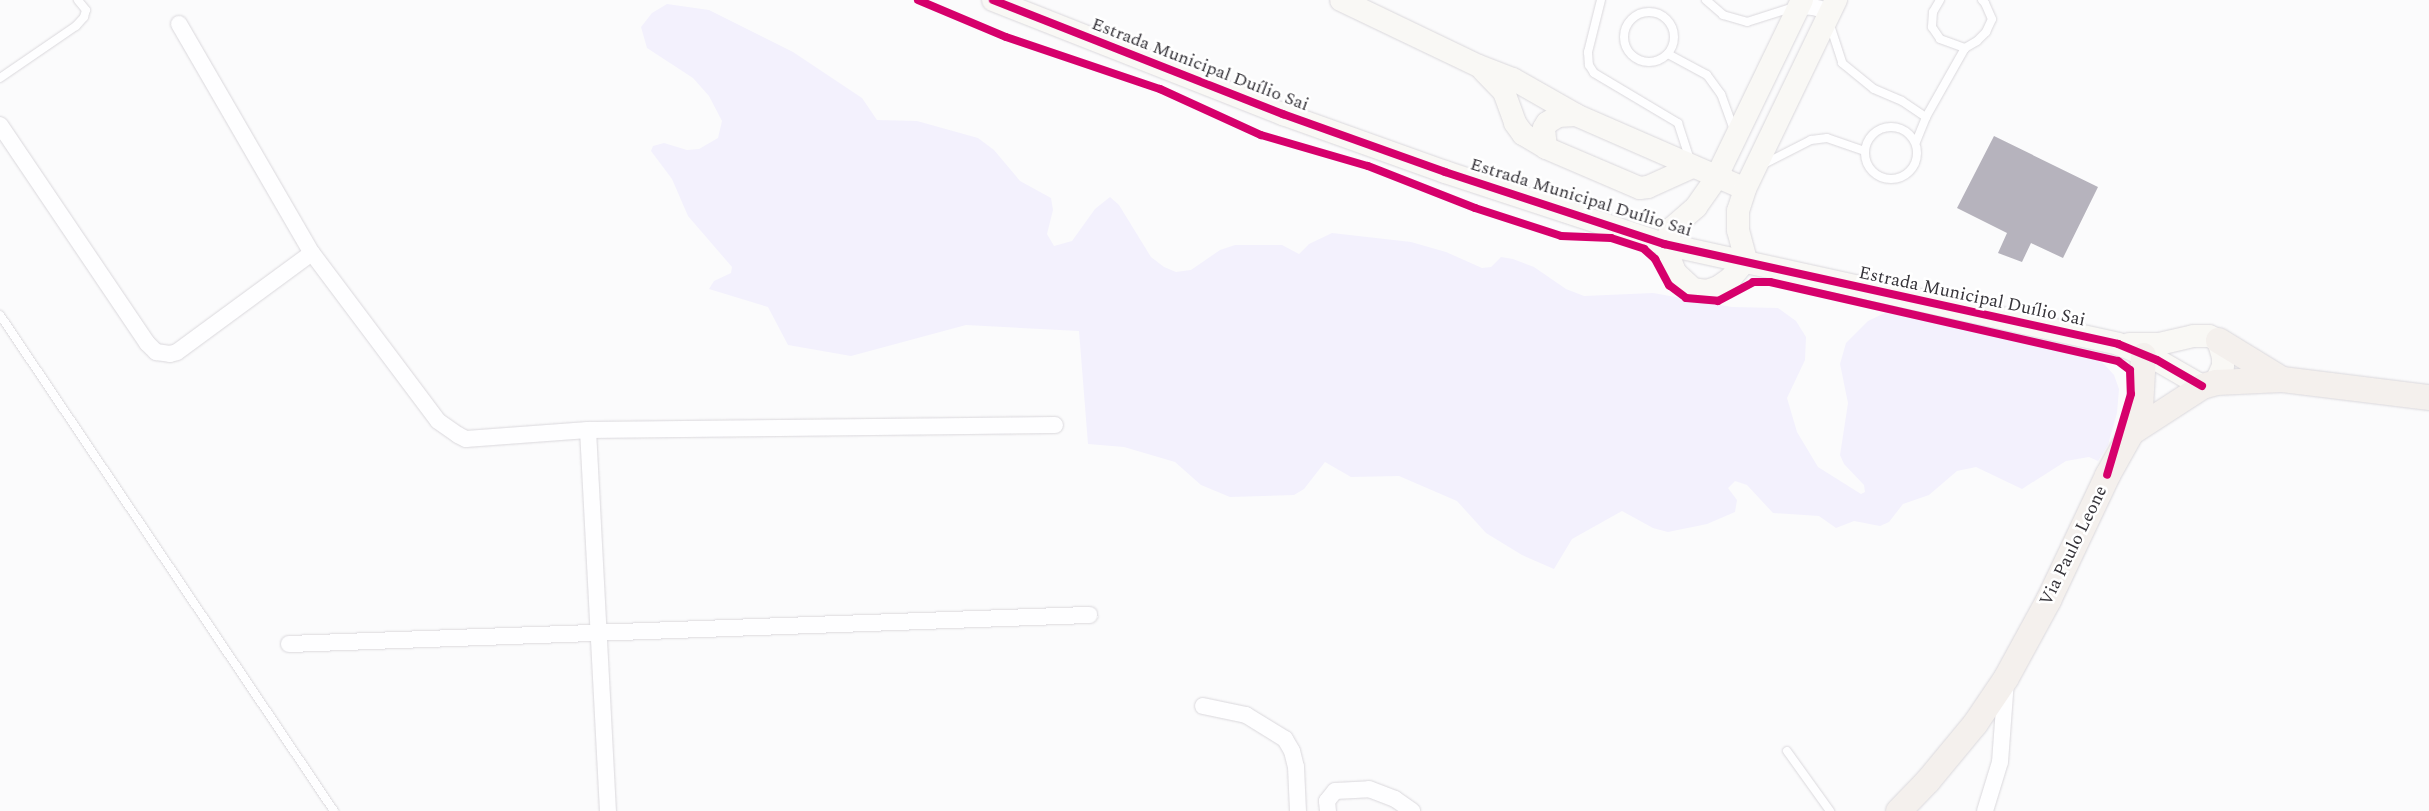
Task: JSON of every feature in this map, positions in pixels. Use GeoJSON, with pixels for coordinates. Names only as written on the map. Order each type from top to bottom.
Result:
{"type":"FeatureCollection","features":[{"type":"Feature","properties":{"kind":"main road"},"geometry":{"type":"LineString","coordinates":[[2218,340],[2282,379]]}},
{"type":"Feature","properties":{"kind":"main road"},"geometry":{"type":"LineString","coordinates":[[2132,432],[2140,407],[2143,355]]}},
{"type":"Feature","properties":{"kind":"main road"},"geometry":{"type":"LineString","coordinates":[[2209,384],[2282,379],[2429,398]]}},
{"type":"Feature","properties":{"kind":"main road","name":"Via Paulo Leone"},"geometry":{"type":"LineString","coordinates":[[1898,811],[1927,781],[1975,723],[2006,677],[2048,600],[2107,475],[2132,432],[2209,384]]}},
{"type":"Feature","properties":{"kind":"street","name":"Estrada Municipal Duílio Sai"},"geometry":{"type":"LineString","coordinates":[[993,0],[1283,114],[1445,172],[1545,202],[1664,244],[1746,260],[2118,344],[2209,384]]}},
{"type":"Feature","properties":{"kind":"street"},"geometry":{"type":"LineString","coordinates":[[1340,0],[1479,66],[1512,79],[1576,115],[1745,190]]}},
{"type":"Feature","properties":{"kind":"street"},"geometry":{"type":"LineString","coordinates":[[1800,3],[1824,10],[1831,8],[1745,190],[1738,211],[1738,230],[1746,260],[1731,278],[1718,287],[1707,291],[1693,289],[1683,282],[1675,272],[1664,244],[1672,228],[1696,207],[1716,178],[1800,3]]}},
{"type":"Feature","properties":{"kind":"street"},"geometry":{"type":"LineString","coordinates":[[179,24],[312,252],[438,421],[450,431],[466,439],[588,430],[1055,425]]}},
{"type":"Feature","properties":{"kind":"street"},"geometry":{"type":"LineString","coordinates":[[1479,66],[1504,92],[1515,123],[1523,134],[1546,148],[1640,188],[1663,181],[1692,167]]}},
{"type":"Feature","properties":{"kind":"street"},"geometry":{"type":"LineString","coordinates":[[1546,148],[1544,128],[1547,123],[1558,116],[1576,115]]}},
{"type":"Feature","properties":{"kind":"street"},"geometry":{"type":"LineString","coordinates":[[0,125],[147,343],[156,352],[170,354],[177,352],[312,252]]}},
{"type":"Feature","properties":{"kind":"street"},"geometry":{"type":"LineString","coordinates":[[1652,148],[1663,181]]}},
{"type":"Feature","properties":{"kind":"street"},"geometry":{"type":"LineString","coordinates":[[2118,344],[2149,345],[2187,340],[2202,335],[2218,340],[2223,366],[2209,384]]}},
{"type":"Feature","properties":{"kind":"street"},"geometry":{"type":"LineString","coordinates":[[2178,371],[2178,356],[2187,340]]}},
{"type":"Feature","properties":{"kind":"street"},"geometry":{"type":"LineString","coordinates":[[588,430],[608,811]]}},
{"type":"Feature","properties":{"kind":"street"},"geometry":{"type":"LineString","coordinates":[[289,644],[1089,615]]}},
{"type":"Feature","properties":{"kind":"street"},"geometry":{"type":"LineString","coordinates":[[1985,811],[2000,762],[2006,677]]}},
{"type":"Feature","properties":{"kind":"street"},"geometry":{"type":"LineString","coordinates":[[1203,706],[1246,716],[1285,739],[1292,751],[1296,768],[1298,811]]}},
{"type":"Feature","properties":{"kind":"street"},"geometry":{"type":"LineString","coordinates":[[1328,811],[1327,801],[1335,791],[1369,789],[1395,799],[1412,811]]}},
{"type":"Feature","properties":{"kind":"lane"},"geometry":{"type":"LineString","coordinates":[[0,78],[76,26],[84,17],[86,10],[78,0]]}},
{"type":"Feature","properties":{"kind":"lane"},"geometry":{"type":"LineString","coordinates":[[1601,0],[1588,52],[1589,65],[1594,73],[1678,123],[1692,167]]}},
{"type":"Feature","properties":{"kind":"lane"},"geometry":{"type":"LineString","coordinates":[[1706,0],[1723,15],[1747,22],[1800,3]]}},
{"type":"Feature","properties":{"kind":"lane"},"geometry":{"type":"LineString","coordinates":[[1940,0],[1933,12],[1932,27],[1940,39],[1965,48]]}},
{"type":"Feature","properties":{"kind":"lane"},"geometry":{"type":"LineString","coordinates":[[1916,142],[1902,129],[1892,126],[1882,128],[1873,133],[1867,141],[1864,151],[1866,162],[1876,174],[1890,180],[1901,178],[1910,172],[1918,154],[1916,142],[1926,116],[1965,48],[1977,41],[1986,32],[1992,19],[1982,0]]}},
{"type":"Feature","properties":{"kind":"lane"},"geometry":{"type":"LineString","coordinates":[[1831,8],[1842,64],[1874,89],[1902,101],[1926,116]]}},
{"type":"Feature","properties":{"kind":"lane"},"geometry":{"type":"LineString","coordinates":[[1647,12],[1665,17],[1671,25],[1674,35],[1673,45],[1668,54],[1652,62],[1643,62],[1628,52],[1624,44],[1623,35],[1630,19],[1647,12]]}},
{"type":"Feature","properties":{"kind":"lane"},"geometry":{"type":"LineString","coordinates":[[1668,54],[1707,75],[1721,94],[1736,134]]}},
{"type":"Feature","properties":{"kind":"lane"},"geometry":{"type":"LineString","coordinates":[[1756,169],[1811,140],[1827,138],[1864,151]]}},
{"type":"Feature","properties":{"kind":"lane"},"geometry":{"type":"LineString","coordinates":[[0,315],[334,811]]}},
{"type":"Feature","properties":{"kind":"lane"},"geometry":{"type":"LineString","coordinates":[[1787,751],[1830,811]]}},
{"type":"Feature","properties":{"kind":"shaded area"},"geometry":{"type":"Polygon","coordinates":[[[667,4],[709,10],[793,52],[862,98],[877,120],[917,121],[978,138],[994,150],[1020,181],[1051,198],[1053,210],[1047,234],[1054,246],[1072,241],[1095,209],[1110,197],[1119,205],[1151,257],[1164,267],[1176,272],[1191,270],[1220,250],[1235,245],[1282,245],[1299,254],[1309,244],[1332,233],[1411,242],[1446,252],[1482,268],[1491,267],[1501,257],[1513,259],[1534,267],[1566,289],[1584,296],[1653,293],[1732,307],[1778,308],[1796,321],[1806,337],[1805,360],[1787,398],[1797,432],[1818,467],[1861,494],[1865,492],[1864,485],[1844,464],[1840,455],[1848,403],[1840,364],[1846,343],[1868,321],[1889,311],[1999,327],[2036,343],[2087,354],[2104,364],[2114,375],[2119,389],[2117,413],[2108,445],[2098,461],[2089,457],[2066,461],[2022,489],[1976,467],[1957,471],[1929,495],[1903,504],[1889,522],[1880,526],[1854,521],[1836,528],[1819,516],[1773,513],[1747,485],[1735,481],[1728,488],[1737,500],[1735,512],[1707,524],[1668,532],[1653,528],[1622,511],[1572,539],[1554,569],[1522,555],[1486,533],[1457,501],[1399,476],[1351,477],[1325,462],[1304,489],[1294,495],[1230,497],[1201,485],[1175,462],[1124,447],[1088,444],[1079,331],[966,325],[851,356],[788,345],[768,307],[709,289],[714,281],[731,273],[732,267],[688,216],[672,179],[651,151],[653,146],[664,143],[687,150],[699,149],[718,138],[722,121],[709,96],[693,78],[647,48],[641,27],[652,13],[667,4]]]}},
{"type":"Feature","properties":{"kind":"building"},"geometry":{"type":"Polygon","coordinates":[[[1994,136],[2098,187],[2063,258],[2031,243],[2022,262],[1998,253],[2007,233],[1957,208],[1994,136]]]}},
{"type":"Feature","properties":{"kind":"cycle path"},"geometry":{"type":"LineString","coordinates":[[918,0],[1006,37],[1160,89],[1261,135],[1368,166],[1475,208],[1561,236],[1611,238],[1644,249],[1655,259],[1669,285],[1686,298],[1718,301],[1753,282],[1770,282],[2118,361],[2130,370],[2131,394],[2107,475]]}},
{"type":"Feature","properties":{"kind":"cycle path"},"geometry":{"type":"LineString","coordinates":[[993,0],[1283,114],[1445,172],[1664,244],[2118,344],[2157,360],[2202,386]]}}]}
